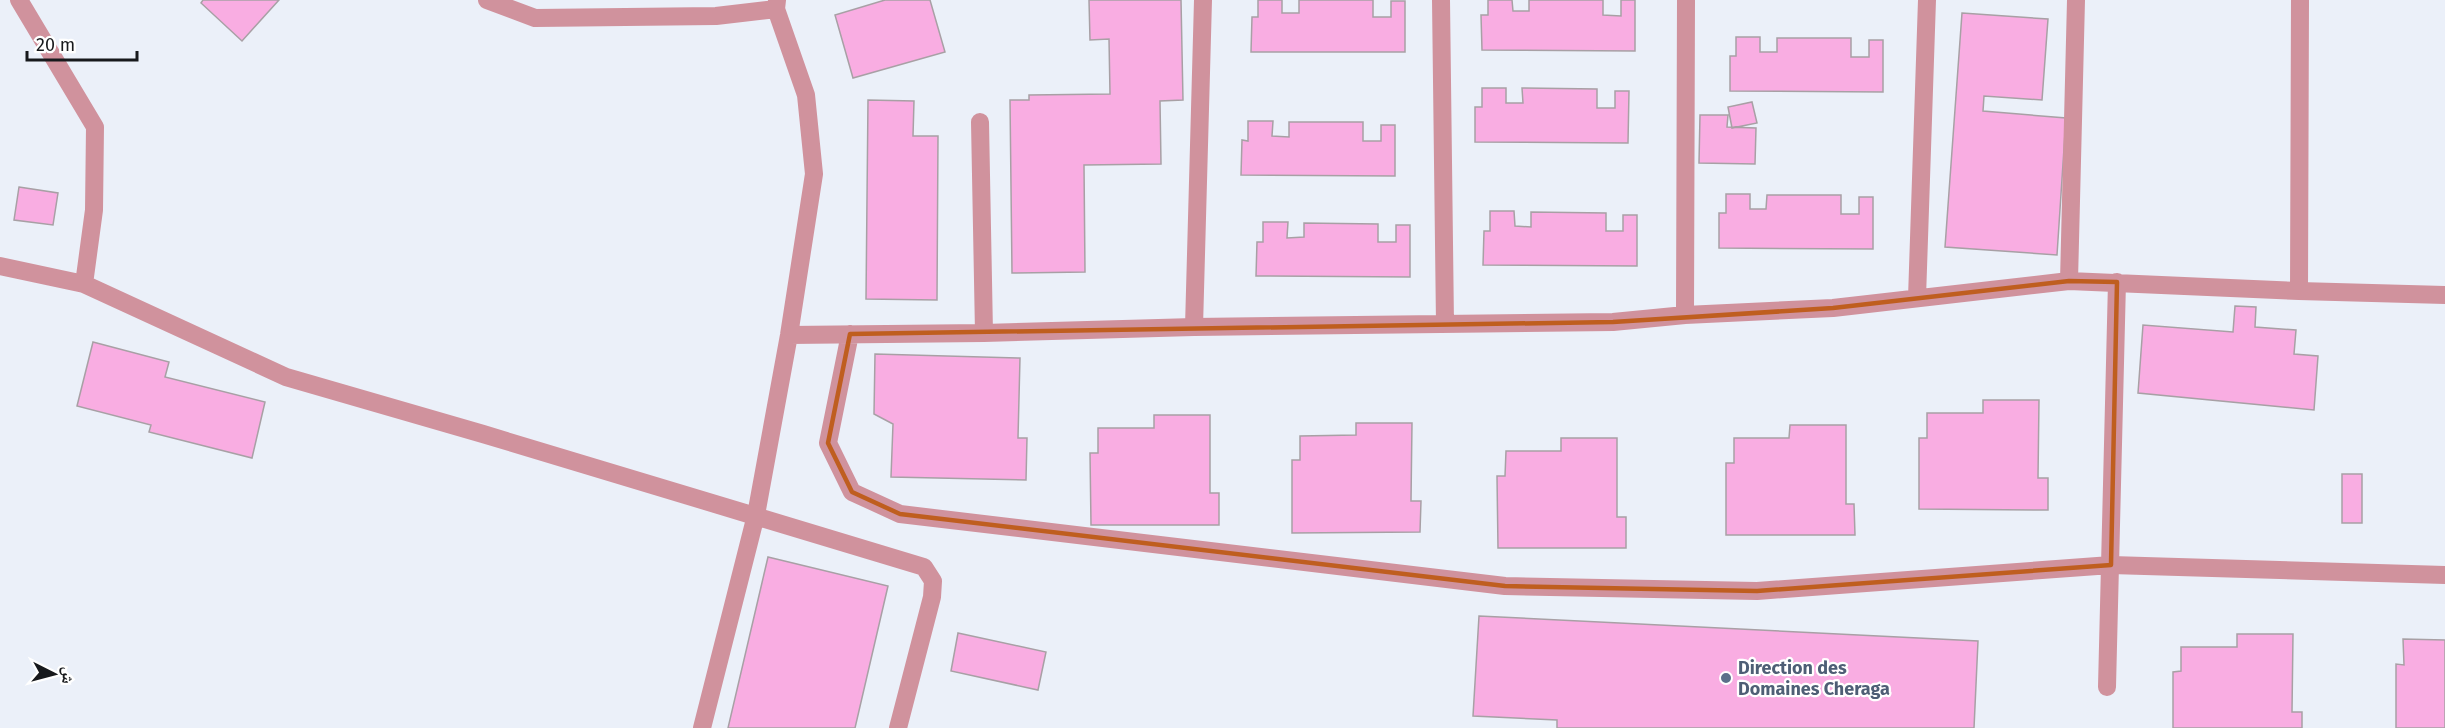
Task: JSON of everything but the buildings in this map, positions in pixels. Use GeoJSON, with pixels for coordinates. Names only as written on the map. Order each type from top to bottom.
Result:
{"type":"FeatureCollection","features":[{"type":"Feature","properties":{"kind":"street"},"geometry":{"type":"LineString","coordinates":[[19,0],[95,127],[94,210],[84,284]]}},
{"type":"Feature","properties":{"kind":"street"},"geometry":{"type":"LineString","coordinates":[[487,0],[535,18],[716,16],[777,5],[806,95],[814,174],[789,335],[756,515],[702,728]]}},
{"type":"Feature","properties":{"kind":"street"},"geometry":{"type":"LineString","coordinates":[[1194,327],[1203,0]]}},
{"type":"Feature","properties":{"kind":"street"},"geometry":{"type":"LineString","coordinates":[[1441,0],[1445,324]]}},
{"type":"Feature","properties":{"kind":"street"},"geometry":{"type":"LineString","coordinates":[[1684,315],[1686,0]]}},
{"type":"Feature","properties":{"kind":"street"},"geometry":{"type":"LineString","coordinates":[[1917,298],[1927,0]]}},
{"type":"Feature","properties":{"kind":"street"},"geometry":{"type":"LineString","coordinates":[[2069,281],[2076,0]]}},
{"type":"Feature","properties":{"kind":"street"},"geometry":{"type":"LineString","coordinates":[[2299,291],[2300,0]]}},
{"type":"Feature","properties":{"kind":"street"},"geometry":{"type":"LineString","coordinates":[[980,122],[984,333]]}},
{"type":"Feature","properties":{"kind":"street"},"geometry":{"type":"LineString","coordinates":[[0,266],[84,284],[286,377],[756,515],[924,567],[933,581],[932,597],[898,728]]}},
{"type":"Feature","properties":{"kind":"street"},"geometry":{"type":"LineString","coordinates":[[789,335],[1612,322],[1684,315],[1833,308],[2069,281],[2299,291],[2445,294]]}},
{"type":"Feature","properties":{"kind":"street"},"geometry":{"type":"LineString","coordinates":[[2107,687],[2117,282]]}},
{"type":"Feature","properties":{"kind":"street"},"geometry":{"type":"LineString","coordinates":[[850,334],[828,443],[852,492],[900,514],[1505,586],[1757,591],[2111,565],[2445,575]]}},
{"type":"Feature","properties":{"kind":"highlighted area"},"geometry":{"type":"Polygon","coordinates":[[[2069,281],[2117,282],[2111,565],[1757,591],[1505,586],[900,514],[852,492],[828,443],[850,334],[1613,322],[1833,308],[2069,281]]]}},
{"type":"Feature","properties":{"kind":"place","name":"Direction des Domaines Cheraga"},"geometry":{"type":"Point","coordinates":[1726,678]}}]}
